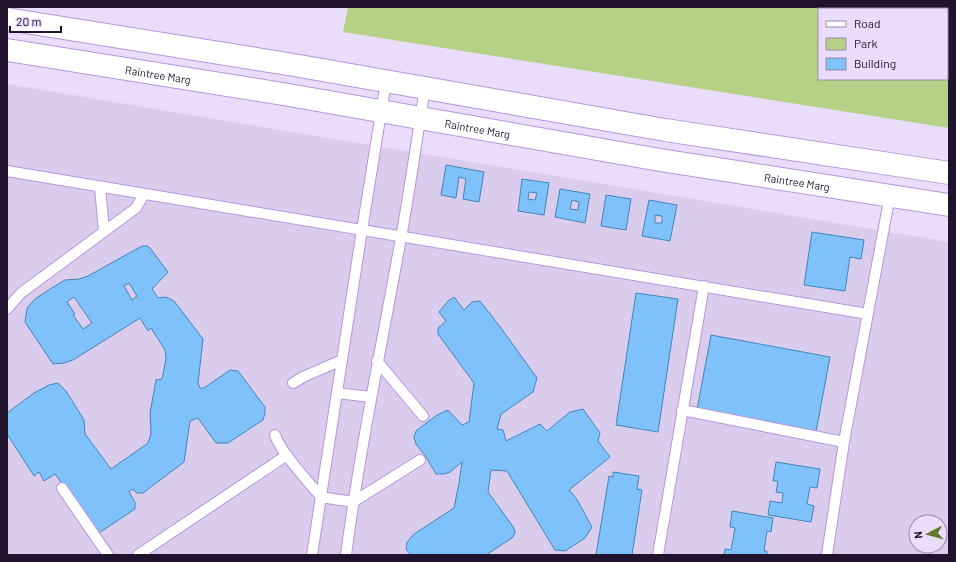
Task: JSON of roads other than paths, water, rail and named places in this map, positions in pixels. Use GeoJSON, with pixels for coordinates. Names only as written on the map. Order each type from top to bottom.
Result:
{"type":"FeatureCollection","features":[{"type":"Feature","properties":{"kind":"main road"},"geometry":{"type":"LineString","coordinates":[[7,19],[273,62],[665,130],[949,173]]}},
{"type":"Feature","properties":{"kind":"main road","name":"Raintree Marg"},"geometry":{"type":"LineString","coordinates":[[7,50],[276,93],[660,160],[949,204]]}},
{"type":"Feature","properties":{"kind":"lane"},"geometry":{"type":"LineString","coordinates":[[312,555],[386,82]]}},
{"type":"Feature","properties":{"kind":"lane"},"geometry":{"type":"LineString","coordinates":[[346,555],[353,502],[377,361],[401,237],[425,88]]}},
{"type":"Feature","properties":{"kind":"lane"},"geometry":{"type":"LineString","coordinates":[[7,171],[868,314]]}},
{"type":"Feature","properties":{"kind":"lane"},"geometry":{"type":"LineString","coordinates":[[100,187],[104,231]]}},
{"type":"Feature","properties":{"kind":"lane"},"geometry":{"type":"LineString","coordinates":[[7,309],[21,293],[136,208],[144,194]]}},
{"type":"Feature","properties":{"kind":"lane"},"geometry":{"type":"LineString","coordinates":[[827,555],[844,442],[890,195]]}},
{"type":"Feature","properties":{"kind":"lane"},"geometry":{"type":"LineString","coordinates":[[658,555],[704,286]]}},
{"type":"Feature","properties":{"kind":"lane"},"geometry":{"type":"LineString","coordinates":[[293,383],[342,360]]}},
{"type":"Feature","properties":{"kind":"lane"},"geometry":{"type":"LineString","coordinates":[[377,361],[423,416]]}},
{"type":"Feature","properties":{"kind":"lane"},"geometry":{"type":"LineString","coordinates":[[337,393],[371,397]]}},
{"type":"Feature","properties":{"kind":"lane"},"geometry":{"type":"LineString","coordinates":[[682,410],[844,442]]}},
{"type":"Feature","properties":{"kind":"lane"},"geometry":{"type":"LineString","coordinates":[[275,435],[276,440],[287,455],[321,497],[353,502],[420,460]]}},
{"type":"Feature","properties":{"kind":"lane"},"geometry":{"type":"LineString","coordinates":[[138,555],[287,455]]}},
{"type":"Feature","properties":{"kind":"lane"},"geometry":{"type":"LineString","coordinates":[[62,488],[108,555]]}}]}
